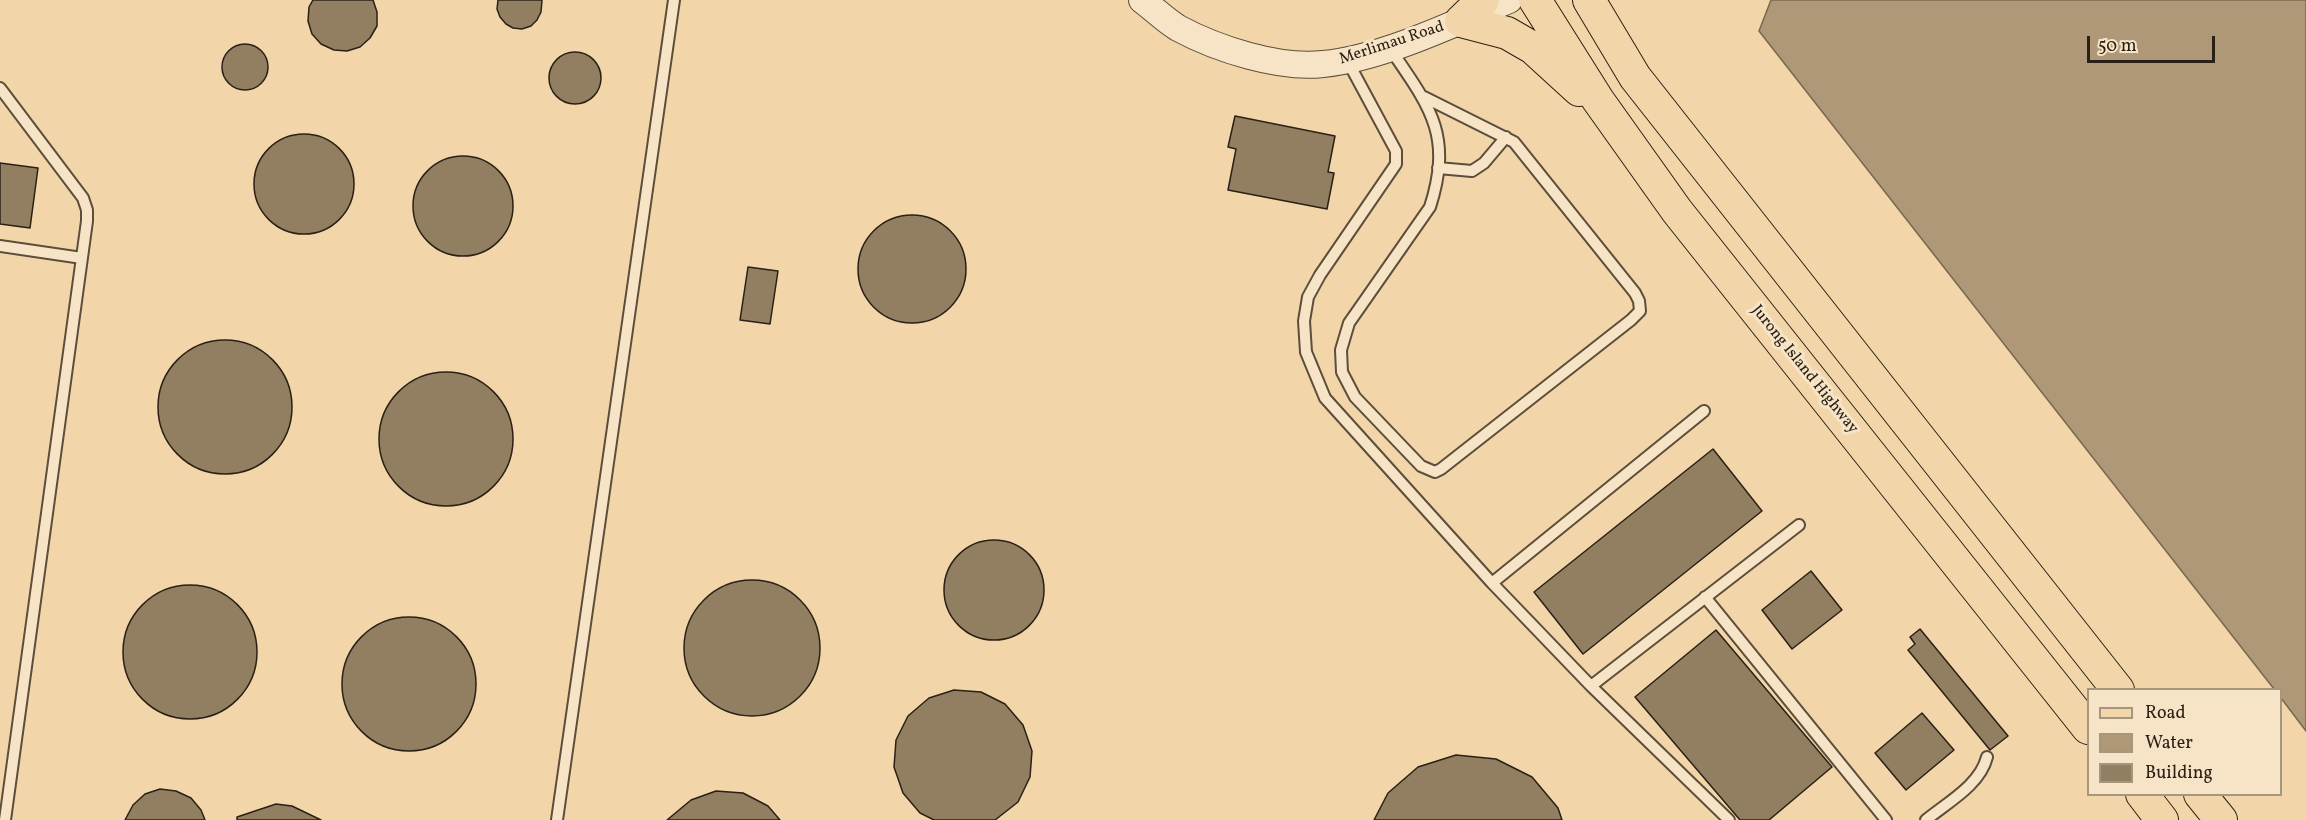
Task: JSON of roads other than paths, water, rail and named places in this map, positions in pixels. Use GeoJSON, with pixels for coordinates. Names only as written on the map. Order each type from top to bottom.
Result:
{"type":"FeatureCollection","features":[{"type":"Feature","properties":{"kind":"main road"},"geometry":{"type":"LineString","coordinates":[[1461,21],[1483,0]]}},
{"type":"Feature","properties":{"kind":"main road","name":"Jurong Island Highway"},"geometry":{"type":"LineString","coordinates":[[1535,0],[1588,85],[1677,211],[2087,727]]}},
{"type":"Feature","properties":{"kind":"main road"},"geometry":{"type":"LineString","coordinates":[[1589,0],[1624,60],[1705,167],[2116,688]]}},
{"type":"Feature","properties":{"kind":"main road"},"geometry":{"type":"LineString","coordinates":[[1461,21],[1507,33],[1533,48],[1610,117]]}},
{"type":"Feature","properties":{"kind":"main road"},"geometry":{"type":"LineString","coordinates":[[1588,85],[1591,70],[1604,57],[1624,60]]}},
{"type":"Feature","properties":{"kind":"main road"},"geometry":{"type":"LineString","coordinates":[[2143,796],[2162,820]]}},
{"type":"Feature","properties":{"kind":"main road"},"geometry":{"type":"LineString","coordinates":[[2201,796],[2221,820]]}},
{"type":"Feature","properties":{"kind":"street","name":"Merlimau Road"},"geometry":{"type":"LineString","coordinates":[[1142,0],[1177,27],[1212,44],[1251,57],[1299,64],[1322,64],[1347,60],[1389,48],[1509,0]]}},
{"type":"Feature","properties":{"kind":"lane"},"geometry":{"type":"LineString","coordinates":[[558,820],[674,0]]}},
{"type":"Feature","properties":{"kind":"lane"},"geometry":{"type":"LineString","coordinates":[[1389,48],[1424,97],[1436,124],[1439,153],[1436,186],[1430,207],[1349,323],[1341,350],[1342,372],[1355,397],[1421,466],[1435,472],[1451,462],[1631,321],[1640,311],[1635,293],[1523,151],[1506,137],[1424,97]]}},
{"type":"Feature","properties":{"kind":"lane"},"geometry":{"type":"LineString","coordinates":[[1347,60],[1396,152],[1396,164],[1320,275],[1308,297],[1304,321],[1306,352],[1325,398],[1492,583],[1591,686],[1729,820]]}},
{"type":"Feature","properties":{"kind":"lane"},"geometry":{"type":"LineString","coordinates":[[0,88],[82,198],[87,210],[6,820]]}},
{"type":"Feature","properties":{"kind":"lane"},"geometry":{"type":"LineString","coordinates":[[1438,168],[1472,171],[1484,163],[1506,137]]}},
{"type":"Feature","properties":{"kind":"lane"},"geometry":{"type":"LineString","coordinates":[[0,246],[82,258]]}},
{"type":"Feature","properties":{"kind":"lane"},"geometry":{"type":"LineString","coordinates":[[1492,583],[1704,411]]}},
{"type":"Feature","properties":{"kind":"lane"},"geometry":{"type":"LineString","coordinates":[[1591,686],[1799,525]]}},
{"type":"Feature","properties":{"kind":"lane"},"geometry":{"type":"LineString","coordinates":[[1705,597],[1886,820]]}},
{"type":"Feature","properties":{"kind":"lane"},"geometry":{"type":"LineString","coordinates":[[1926,820],[1977,778],[1984,768],[1987,757]]}},
{"type":"Feature","properties":{"kind":"water"},"geometry":{"type":"Polygon","coordinates":[[[1771,0],[2306,0],[2306,731],[2282,699],[2282,688],[2273,688],[1759,31],[1771,0]]]}}]}
